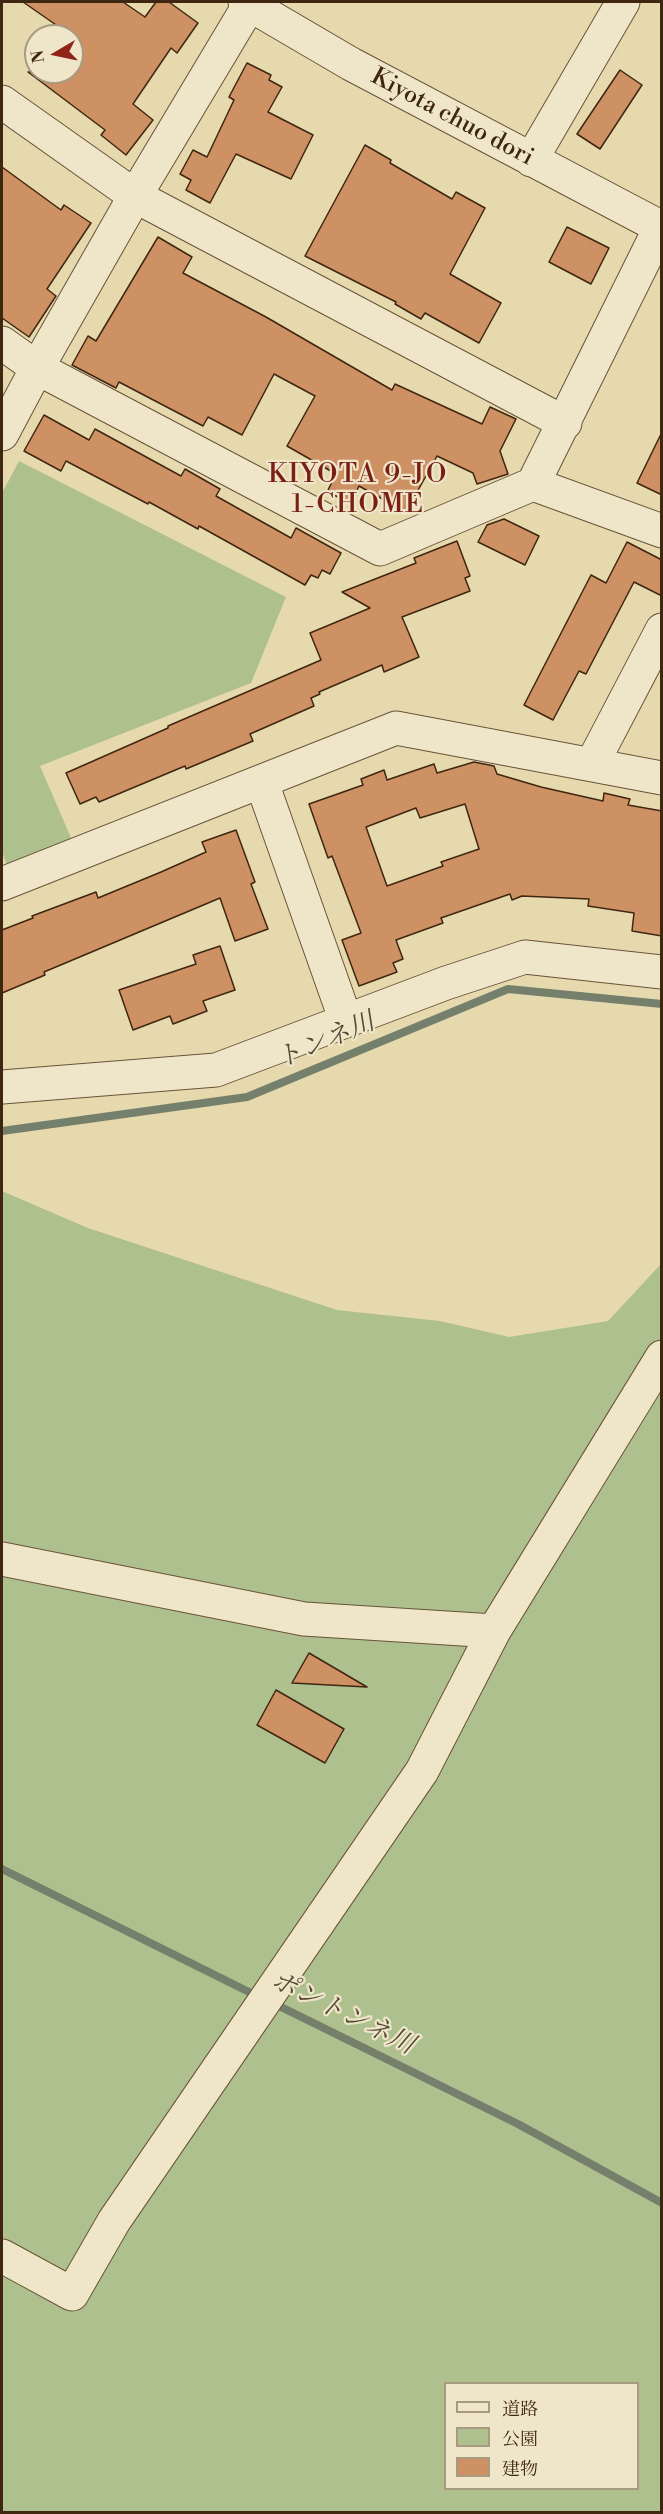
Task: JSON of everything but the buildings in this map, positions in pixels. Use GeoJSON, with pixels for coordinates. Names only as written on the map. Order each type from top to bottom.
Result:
{"type":"FeatureCollection","features":[{"type":"Feature","properties":{"kind":"street"},"geometry":{"type":"LineString","coordinates":[[2,434],[37,368],[248,2]]}},
{"type":"Feature","properties":{"kind":"street","name":"Kiyota chuo dori"},"geometry":{"type":"LineString","coordinates":[[248,2],[351,64],[661,228]]}},
{"type":"Feature","properties":{"kind":"street"},"geometry":{"type":"LineString","coordinates":[[531,160],[623,2]]}},
{"type":"Feature","properties":{"kind":"street"},"geometry":{"type":"LineString","coordinates":[[2,102],[135,196],[565,423]]}},
{"type":"Feature","properties":{"kind":"street"},"geometry":{"type":"LineString","coordinates":[[2,343],[37,368],[380,549],[533,484],[661,228]]}},
{"type":"Feature","properties":{"kind":"street"},"geometry":{"type":"LineString","coordinates":[[533,484],[662,531]]}},
{"type":"Feature","properties":{"kind":"street"},"geometry":{"type":"LineString","coordinates":[[592,765],[662,630]]}},
{"type":"Feature","properties":{"kind":"street"},"geometry":{"type":"LineString","coordinates":[[2,884],[262,783],[396,728],[662,778]]}},
{"type":"Feature","properties":{"kind":"street"},"geometry":{"type":"LineString","coordinates":[[262,783],[346,1021]]}},
{"type":"Feature","properties":{"kind":"street"},"geometry":{"type":"LineString","coordinates":[[2,1087],[216,1070],[446,983],[525,957],[662,972]]}},
{"type":"Feature","properties":{"kind":"street"},"geometry":{"type":"LineString","coordinates":[[2,2256],[72,2295],[114,2221],[422,1771],[494,1631],[662,1357]]}},
{"type":"Feature","properties":{"kind":"street"},"geometry":{"type":"LineString","coordinates":[[2,1559],[304,1619],[494,1631]]}},
{"type":"Feature","properties":{"kind":"green space"},"geometry":{"type":"Polygon","coordinates":[[[19,461],[286,597],[251,683],[40,766],[72,840],[7,866],[2,851],[2,493],[19,461]]]}},
{"type":"Feature","properties":{"kind":"green space"},"geometry":{"type":"Polygon","coordinates":[[[2,1191],[88,1228],[337,1310],[440,1321],[509,1337],[608,1321],[661,1264],[661,2512],[2,2512],[2,1191]]]}},
{"type":"Feature","properties":{"kind":"waterway","name":"トンネ川"},"geometry":{"type":"LineString","coordinates":[[2,1131],[247,1097],[508,989],[662,1004]]}},
{"type":"Feature","properties":{"kind":"waterway","name":"ポントンネ川"},"geometry":{"type":"LineString","coordinates":[[2,1869],[259,1997]]}},
{"type":"Feature","properties":{"kind":"waterway","name":"ポントンネ川"},"geometry":{"type":"LineString","coordinates":[[271,2002],[518,2124],[662,2203]]}},
{"type":"Feature","properties":{"kind":"district","name":"KIYOTA 9-JO 1-CHOME"},"geometry":{"type":"Point","coordinates":[358,491]}}]}
